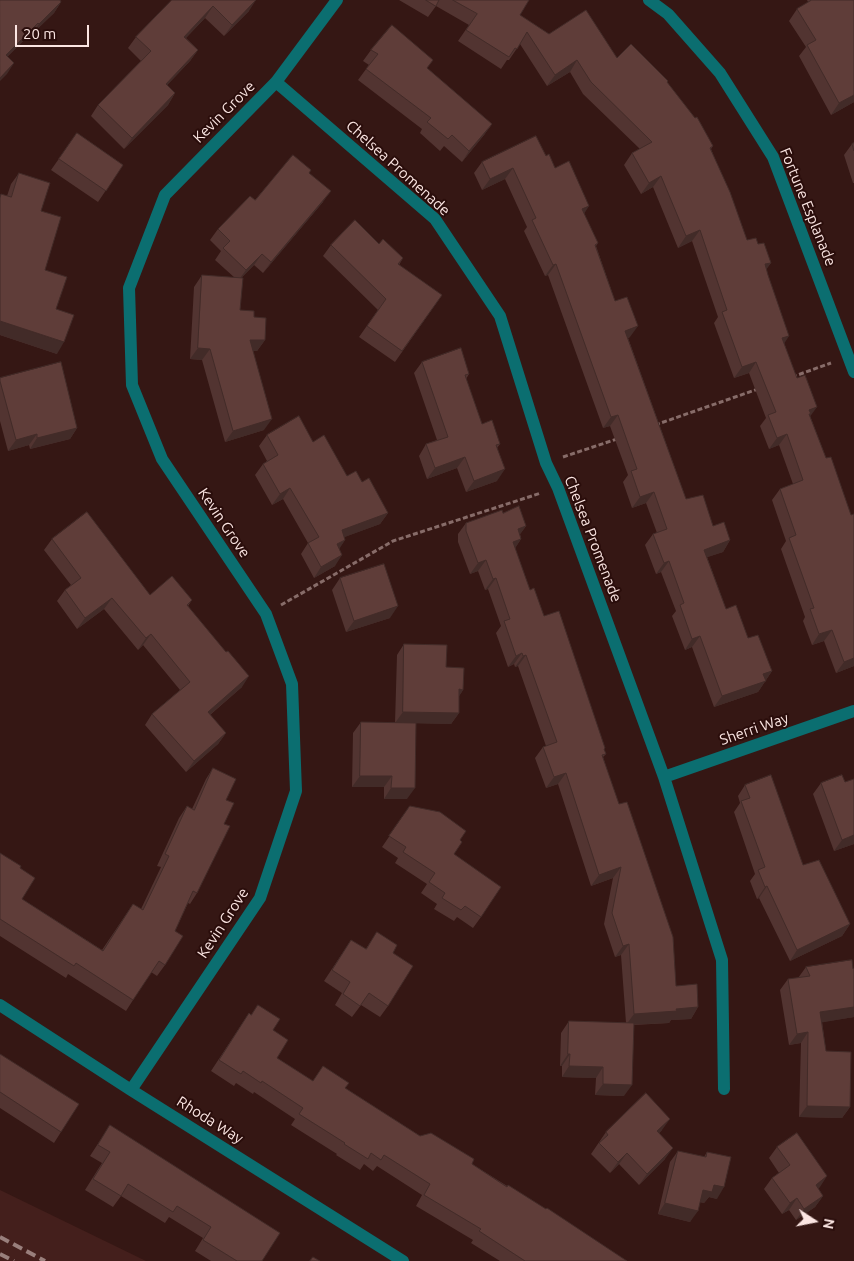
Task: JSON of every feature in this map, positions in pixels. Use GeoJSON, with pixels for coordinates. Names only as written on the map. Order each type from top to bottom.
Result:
{"type":"FeatureCollection","features":[{"type":"Feature","properties":{"kind":"street","name":"Kevin Grove"},"geometry":{"type":"LineString","coordinates":[[132,1090],[260,898],[296,792],[292,684],[266,614],[162,460],[132,385],[129,288],[165,195],[276,82],[337,0]]}},
{"type":"Feature","properties":{"kind":"street","name":"Fortune Esplanade"},"geometry":{"type":"LineString","coordinates":[[649,0],[668,14],[720,73],[774,157],[854,372]]}},
{"type":"Feature","properties":{"kind":"street","name":"Chelsea Promenade"},"geometry":{"type":"LineString","coordinates":[[276,82],[435,219],[500,316],[546,463],[558,488],[664,778],[722,960],[724,1089]]}},
{"type":"Feature","properties":{"kind":"street","name":"Sherri Way"},"geometry":{"type":"LineString","coordinates":[[664,778],[854,711]]}},
{"type":"Feature","properties":{"kind":"street","name":"Rhoda Way"},"geometry":{"type":"LineString","coordinates":[[0,1005],[403,1261]]}},
{"type":"Feature","properties":{"kind":"path"},"geometry":{"type":"LineString","coordinates":[[790,377],[848,357]]}},
{"type":"Feature","properties":{"kind":"path"},"geometry":{"type":"LineString","coordinates":[[650,427],[762,387]]}},
{"type":"Feature","properties":{"kind":"path"},"geometry":{"type":"LineString","coordinates":[[546,463],[621,437]]}},
{"type":"Feature","properties":{"kind":"path"},"geometry":{"type":"LineString","coordinates":[[266,614],[393,540],[558,488]]}},
{"type":"Feature","properties":{"kind":"shaded area"},"geometry":{"type":"Polygon","coordinates":[[[0,1190],[146,1261],[0,1261],[0,1190]]]}},
{"type":"Feature","properties":{"kind":"building"},"geometry":{"type":"Polygon","coordinates":[[[0,0],[60,0],[61,2],[6,55],[14,63],[0,78],[0,0]]]}},
{"type":"Feature","properties":{"kind":"building"},"geometry":{"type":"Polygon","coordinates":[[[172,0],[256,0],[232,25],[213,6],[184,37],[198,50],[166,84],[175,93],[132,138],[98,105],[151,51],[136,37],[172,0]]]}},
{"type":"Feature","properties":{"kind":"building"},"geometry":{"type":"Polygon","coordinates":[[[426,0],[439,0],[436,6],[426,0]]]}},
{"type":"Feature","properties":{"kind":"building"},"geometry":{"type":"Polygon","coordinates":[[[453,0],[529,0],[520,15],[549,34],[586,10],[617,58],[631,44],[668,81],[695,118],[697,117],[713,146],[710,148],[730,192],[747,240],[756,238],[758,244],[764,243],[771,263],[765,264],[789,336],[782,338],[797,378],[805,375],[817,407],[809,410],[811,414],[809,414],[826,458],[831,457],[851,515],[854,514],[854,658],[844,662],[832,630],[819,634],[810,609],[814,608],[789,538],[796,535],[780,489],[803,480],[787,434],[777,438],[768,415],[776,412],[756,362],[742,367],[722,312],[727,310],[700,230],[686,236],[661,176],[649,183],[632,153],[652,142],[591,82],[577,60],[555,75],[527,32],[517,49],[515,48],[509,57],[466,30],[477,14],[453,0]]]}},
{"type":"Feature","properties":{"kind":"building"},"geometry":{"type":"Polygon","coordinates":[[[812,0],[854,0],[854,95],[839,103],[807,45],[816,40],[797,9],[812,0]]]}},
{"type":"Feature","properties":{"kind":"building"},"geometry":{"type":"Polygon","coordinates":[[[392,25],[433,60],[427,68],[492,124],[469,151],[452,135],[448,139],[427,122],[431,118],[366,69],[378,54],[371,50],[392,25]]]}},
{"type":"Feature","properties":{"kind":"building"},"geometry":{"type":"Polygon","coordinates":[[[77,133],[123,165],[106,191],[59,159],[77,133]]]}},
{"type":"Feature","properties":{"kind":"building"},"geometry":{"type":"Polygon","coordinates":[[[536,136],[546,156],[549,154],[555,168],[569,161],[589,206],[582,209],[598,243],[595,245],[615,301],[627,297],[638,326],[625,331],[686,499],[703,495],[713,526],[724,522],[730,540],[704,550],[726,609],[736,605],[748,638],[758,635],[772,671],[763,674],[766,681],[722,696],[700,636],[692,639],[680,605],[684,603],[669,561],[664,563],[653,534],[667,529],[654,492],[640,497],[631,471],[637,469],[618,415],[611,417],[556,264],[553,265],[532,220],[536,218],[513,168],[490,179],[482,162],[536,136]]]}},
{"type":"Feature","properties":{"kind":"building"},"geometry":{"type":"Polygon","coordinates":[[[293,155],[311,170],[309,173],[331,191],[271,262],[262,254],[246,270],[223,248],[230,241],[218,229],[250,196],[255,200],[293,155]]]}},
{"type":"Feature","properties":{"kind":"building"},"geometry":{"type":"Polygon","coordinates":[[[19,173],[50,183],[41,211],[61,217],[45,270],[67,277],[56,309],[74,315],[64,342],[0,321],[0,198],[1,194],[11,197],[19,173]]]}},
{"type":"Feature","properties":{"kind":"building"},"geometry":{"type":"Polygon","coordinates":[[[355,220],[379,244],[383,239],[403,258],[398,264],[442,295],[402,351],[367,326],[386,299],[331,245],[355,220]]]}},
{"type":"Feature","properties":{"kind":"building"},"geometry":{"type":"Polygon","coordinates":[[[202,275],[243,278],[240,310],[254,311],[254,317],[266,318],[265,340],[250,340],[272,419],[233,431],[210,349],[198,348],[202,275]]]}},
{"type":"Feature","properties":{"kind":"building"},"geometry":{"type":"Polygon","coordinates":[[[461,348],[469,374],[465,375],[482,424],[492,420],[500,444],[496,445],[505,469],[474,481],[465,457],[435,468],[426,444],[448,437],[422,362],[461,348]]]}},
{"type":"Feature","properties":{"kind":"building"},"geometry":{"type":"Polygon","coordinates":[[[61,362],[77,428],[37,438],[37,434],[16,440],[0,378],[61,362]]]}},
{"type":"Feature","properties":{"kind":"building"},"geometry":{"type":"Polygon","coordinates":[[[299,416],[313,442],[324,435],[347,476],[356,471],[362,482],[369,478],[388,513],[342,530],[345,540],[337,544],[342,555],[321,567],[308,543],[319,537],[290,488],[280,494],[263,464],[278,455],[267,435],[299,416]]]}},
{"type":"Feature","properties":{"kind":"building"},"geometry":{"type":"Polygon","coordinates":[[[519,506],[526,526],[518,529],[521,539],[513,542],[530,590],[534,588],[544,616],[559,611],[605,748],[606,754],[602,755],[619,804],[627,802],[673,937],[676,986],[697,984],[698,1007],[676,1009],[677,1011],[634,1014],[629,944],[623,946],[612,913],[621,867],[599,875],[566,773],[554,777],[543,747],[557,742],[526,655],[523,656],[522,653],[516,656],[504,621],[510,619],[496,578],[493,579],[486,560],[478,563],[466,531],[466,523],[502,510],[503,513],[519,506]]]}},
{"type":"Feature","properties":{"kind":"building"},"geometry":{"type":"Polygon","coordinates":[[[87,512],[150,595],[172,576],[192,600],[187,605],[226,652],[228,651],[249,676],[208,712],[226,733],[194,761],[152,714],[190,682],[151,634],[146,638],[112,598],[85,618],[65,590],[81,578],[52,539],[87,512]]]}},
{"type":"Feature","properties":{"kind":"building"},"geometry":{"type":"Polygon","coordinates":[[[384,564],[398,606],[354,621],[340,578],[384,564]]]}},
{"type":"Feature","properties":{"kind":"building"},"geometry":{"type":"Polygon","coordinates":[[[404,644],[447,645],[446,667],[464,668],[463,690],[459,689],[459,713],[403,712],[404,644]]]}},
{"type":"Feature","properties":{"kind":"building"},"geometry":{"type":"Polygon","coordinates":[[[361,722],[416,723],[415,788],[391,788],[392,776],[360,776],[361,722]]]}},
{"type":"Feature","properties":{"kind":"building"},"geometry":{"type":"Polygon","coordinates":[[[213,768],[236,779],[226,800],[234,803],[224,824],[230,826],[197,893],[193,891],[175,931],[183,936],[165,965],[159,961],[133,1000],[76,963],[74,966],[0,919],[0,853],[21,866],[20,868],[35,878],[22,899],[103,951],[133,904],[143,910],[169,856],[165,854],[187,806],[194,810],[213,768]]]}},
{"type":"Feature","properties":{"kind":"building"},"geometry":{"type":"Polygon","coordinates":[[[771,775],[803,865],[819,860],[850,924],[797,950],[758,870],[765,867],[741,801],[750,798],[745,785],[771,775]]]}},
{"type":"Feature","properties":{"kind":"building"},"geometry":{"type":"Polygon","coordinates":[[[842,775],[845,782],[854,779],[854,835],[842,840],[821,783],[842,775]]]}},
{"type":"Feature","properties":{"kind":"building"},"geometry":{"type":"Polygon","coordinates":[[[410,806],[440,812],[466,831],[460,840],[462,842],[454,854],[501,887],[481,917],[465,906],[461,910],[442,898],[445,893],[429,882],[435,873],[403,852],[406,847],[389,836],[410,806]]]}},
{"type":"Feature","properties":{"kind":"building"},"geometry":{"type":"Polygon","coordinates":[[[377,932],[397,945],[393,953],[413,966],[388,1006],[369,993],[360,1006],[343,994],[350,982],[332,970],[351,940],[366,949],[377,932]]]}},
{"type":"Feature","properties":{"kind":"building"},"geometry":{"type":"Polygon","coordinates":[[[852,960],[854,968],[854,1007],[820,1012],[826,1051],[851,1052],[850,1107],[807,1106],[808,1032],[797,1034],[788,979],[810,976],[806,967],[852,960]]]}},
{"type":"Feature","properties":{"kind":"building"},"geometry":{"type":"Polygon","coordinates":[[[258,1005],[280,1019],[273,1030],[288,1040],[277,1058],[313,1081],[323,1066],[349,1083],[345,1088],[420,1136],[431,1133],[474,1159],[472,1164],[507,1187],[508,1185],[547,1208],[627,1261],[525,1261],[479,1231],[481,1229],[424,1195],[430,1184],[384,1155],[381,1160],[371,1153],[368,1159],[299,1114],[303,1108],[262,1081],[261,1083],[243,1071],[241,1074],[219,1060],[249,1013],[251,1015],[258,1005]]]}},
{"type":"Feature","properties":{"kind":"building"},"geometry":{"type":"Polygon","coordinates":[[[569,1021],[634,1023],[632,1085],[603,1084],[603,1067],[569,1066],[569,1021]]]}},
{"type":"Feature","properties":{"kind":"building"},"geometry":{"type":"Polygon","coordinates":[[[0,1054],[79,1104],[61,1132],[0,1092],[0,1054]]]}},
{"type":"Feature","properties":{"kind":"building"},"geometry":{"type":"Polygon","coordinates":[[[646,1093],[670,1119],[657,1131],[673,1148],[647,1174],[627,1153],[618,1162],[599,1143],[608,1135],[606,1132],[646,1093]]]}},
{"type":"Feature","properties":{"kind":"building"},"geometry":{"type":"Polygon","coordinates":[[[110,1125],[280,1233],[262,1261],[237,1261],[203,1240],[211,1227],[177,1206],[173,1212],[128,1184],[121,1196],[93,1179],[110,1152],[98,1145],[110,1125]]]}},
{"type":"Feature","properties":{"kind":"building"},"geometry":{"type":"Polygon","coordinates":[[[797,1133],[827,1176],[816,1185],[823,1196],[804,1209],[797,1198],[790,1203],[772,1178],[790,1165],[777,1147],[797,1133]]]}},
{"type":"Feature","properties":{"kind":"building"},"geometry":{"type":"Polygon","coordinates":[[[678,1151],[706,1157],[707,1152],[731,1157],[724,1187],[714,1185],[712,1192],[703,1190],[698,1211],[665,1203],[678,1151]]]}},
{"type":"Feature","properties":{"kind":"building"},"geometry":{"type":"Polygon","coordinates":[[[313,1257],[320,1261],[310,1261],[313,1257]]]}},
{"type":"Feature","properties":{"kind":"railway"},"geometry":{"type":"LineString","coordinates":[[0,1237],[45,1261]]}},
{"type":"Feature","properties":{"kind":"railway"},"geometry":{"type":"LineString","coordinates":[[0,1254],[14,1261]]}}]}
